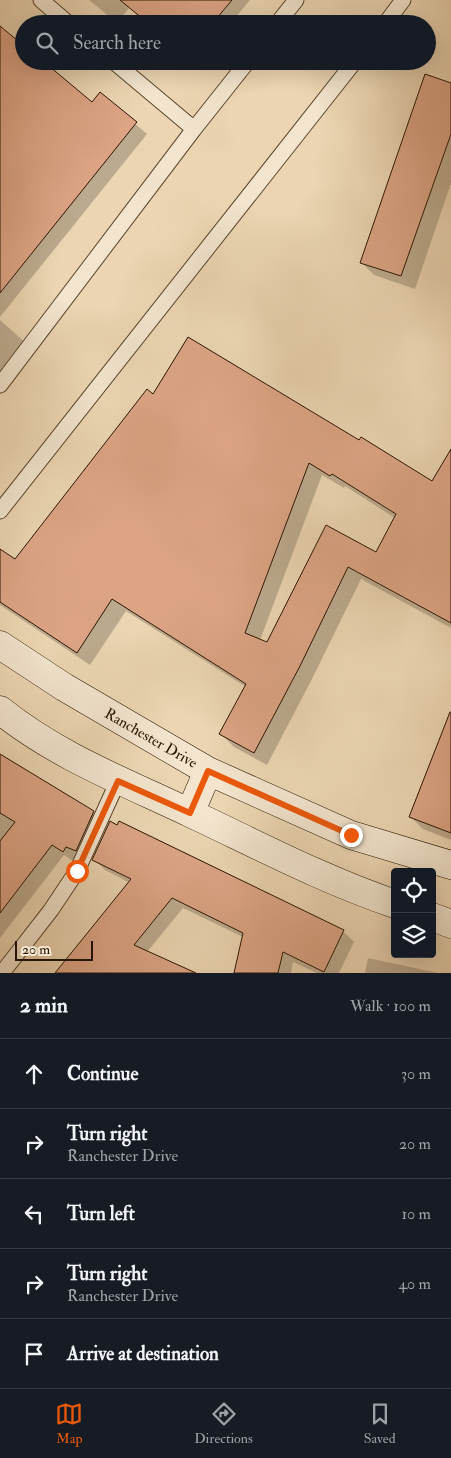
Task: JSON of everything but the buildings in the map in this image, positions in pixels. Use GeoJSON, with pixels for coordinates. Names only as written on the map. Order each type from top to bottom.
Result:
{"type":"FeatureCollection","features":[{"type":"Feature","properties":{"kind":"street","name":"Ranchester Drive"},"geometry":{"type":"LineString","coordinates":[[0,645],[72,692],[208,771],[351,835],[451,865]]}},
{"type":"Feature","properties":{"kind":"street"},"geometry":{"type":"LineString","coordinates":[[0,710],[16,723],[77,760],[118,781],[190,813],[292,863],[391,902]]}},
{"type":"Feature","properties":{"kind":"street"},"geometry":{"type":"LineString","coordinates":[[190,813],[208,771]]}},
{"type":"Feature","properties":{"kind":"street"},"geometry":{"type":"LineString","coordinates":[[436,918],[451,924]]}},
{"type":"Feature","properties":{"kind":"lane"},"geometry":{"type":"LineString","coordinates":[[41,0],[58,15]]}},
{"type":"Feature","properties":{"kind":"lane"},"geometry":{"type":"LineString","coordinates":[[284,15],[296,0]]}},
{"type":"Feature","properties":{"kind":"lane"},"geometry":{"type":"LineString","coordinates":[[392,15],[403,0]]}},
{"type":"Feature","properties":{"kind":"lane"},"geometry":{"type":"LineString","coordinates":[[124,70],[194,130]]}},
{"type":"Feature","properties":{"kind":"lane"},"geometry":{"type":"LineString","coordinates":[[0,385],[241,70]]}},
{"type":"Feature","properties":{"kind":"lane"},"geometry":{"type":"LineString","coordinates":[[0,510],[348,70]]}},
{"type":"Feature","properties":{"kind":"lane"},"geometry":{"type":"LineString","coordinates":[[2,973],[51,910],[77,871],[118,781]]}},
{"type":"Feature","properties":{"kind":"route"},"geometry":{"type":"LineString","coordinates":[[77,871],[118,781],[190,813],[208,771],[281,802],[351,835]]}}]}
